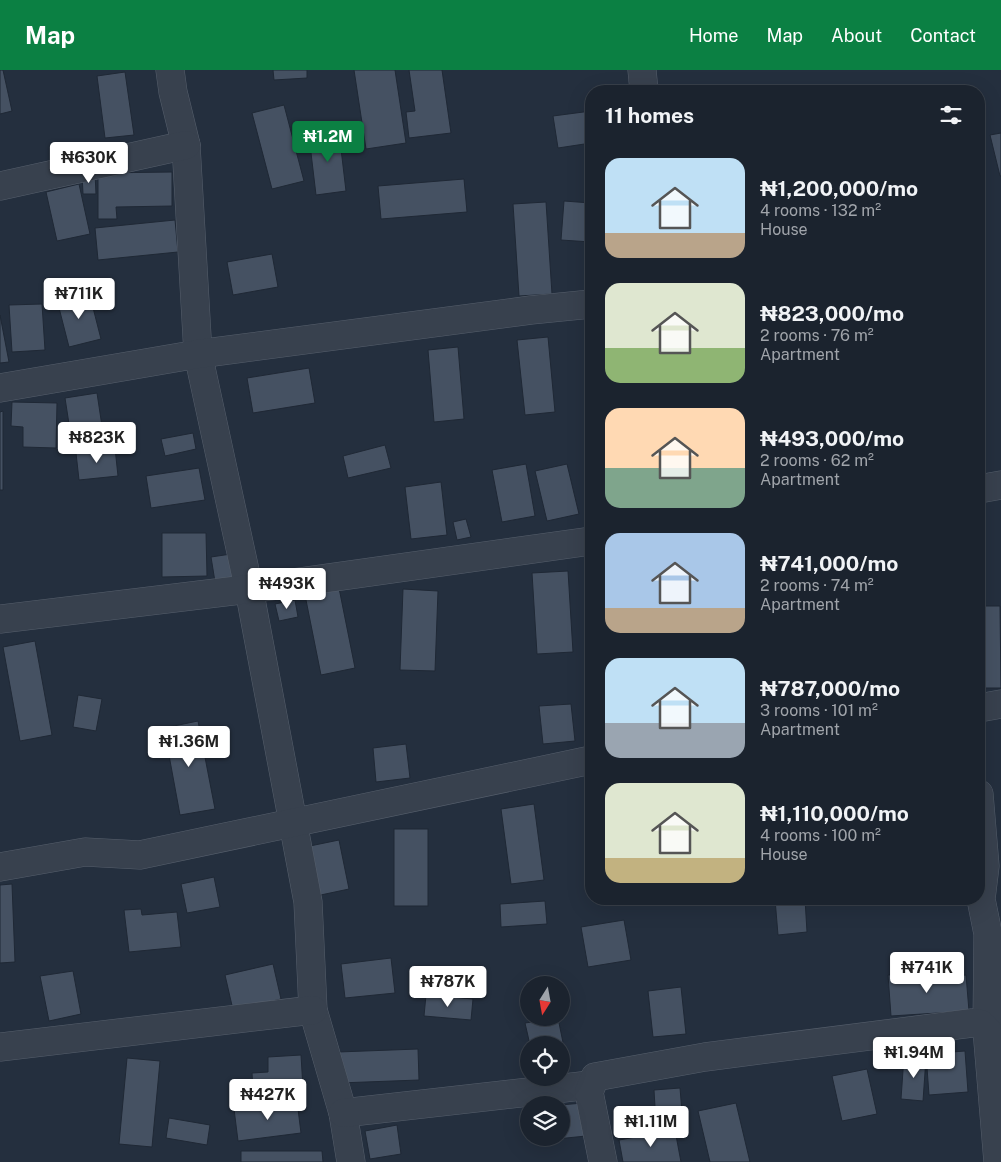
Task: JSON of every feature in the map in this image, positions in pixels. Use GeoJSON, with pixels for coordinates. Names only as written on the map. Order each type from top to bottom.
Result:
{"type":"FeatureCollection","features":[{"type":"Feature","properties":{"kind":"street"},"geometry":{"type":"LineString","coordinates":[[170,70],[173,92],[186,145],[198,354],[249,589],[308,902],[313,1010],[343,1113],[351,1162]]}},
{"type":"Feature","properties":{"kind":"street"},"geometry":{"type":"LineString","coordinates":[[642,70],[643,85]]}},
{"type":"Feature","properties":{"kind":"street"},"geometry":{"type":"LineString","coordinates":[[0,186],[186,145]]}},
{"type":"Feature","properties":{"kind":"street"},"geometry":{"type":"LineString","coordinates":[[0,388],[198,354],[585,305]]}},
{"type":"Feature","properties":{"kind":"street"},"geometry":{"type":"LineString","coordinates":[[985,488],[1001,485]]}},
{"type":"Feature","properties":{"kind":"street"},"geometry":{"type":"LineString","coordinates":[[0,619],[249,589],[585,542]]}},
{"type":"Feature","properties":{"kind":"street"},"geometry":{"type":"LineString","coordinates":[[985,707],[1001,704]]}},
{"type":"Feature","properties":{"kind":"street"},"geometry":{"type":"LineString","coordinates":[[0,867],[85,852],[140,855],[585,761]]}},
{"type":"Feature","properties":{"kind":"street"},"geometry":{"type":"LineString","coordinates":[[982,905],[988,934],[994,1030],[998,1162]]}},
{"type":"Feature","properties":{"kind":"street"},"geometry":{"type":"LineString","coordinates":[[0,1047],[313,1010]]}},
{"type":"Feature","properties":{"kind":"street"},"geometry":{"type":"LineString","coordinates":[[603,1162],[589,1092],[590,1085],[595,1077],[705,1057],[972,1023],[981,1024],[994,1030]]}},
{"type":"Feature","properties":{"kind":"street"},"geometry":{"type":"LineString","coordinates":[[343,1113],[590,1085]]}},
{"type":"Feature","properties":{"kind":"building"},"geometry":{"type":"Polygon","coordinates":[[[0,70],[3,70],[12,111],[0,114],[0,70]]]}},
{"type":"Feature","properties":{"kind":"building"},"geometry":{"type":"Polygon","coordinates":[[[273,70],[307,70],[307,78],[274,80],[273,70]]]}},
{"type":"Feature","properties":{"kind":"building"},"geometry":{"type":"Polygon","coordinates":[[[354,70],[395,70],[406,143],[366,149],[354,70]]]}},
{"type":"Feature","properties":{"kind":"building"},"geometry":{"type":"Polygon","coordinates":[[[409,70],[442,70],[451,133],[409,138],[406,112],[415,111],[409,70]]]}},
{"type":"Feature","properties":{"kind":"building"},"geometry":{"type":"Polygon","coordinates":[[[125,72],[134,135],[105,138],[97,76],[125,72]]]}},
{"type":"Feature","properties":{"kind":"building"},"geometry":{"type":"Polygon","coordinates":[[[284,105],[304,181],[272,189],[252,113],[284,105]]]}},
{"type":"Feature","properties":{"kind":"building"},"geometry":{"type":"Polygon","coordinates":[[[585,112],[585,144],[558,148],[553,116],[585,112]]]}},
{"type":"Feature","properties":{"kind":"building"},"geometry":{"type":"Polygon","coordinates":[[[339,132],[346,191],[316,195],[309,136],[339,132]]]}},
{"type":"Feature","properties":{"kind":"building"},"geometry":{"type":"Polygon","coordinates":[[[1001,133],[1001,176],[1000,176],[990,135],[1001,133]]]}},
{"type":"Feature","properties":{"kind":"building"},"geometry":{"type":"Polygon","coordinates":[[[172,172],[172,206],[116,207],[117,219],[98,219],[98,173],[172,172]]]}},
{"type":"Feature","properties":{"kind":"building"},"geometry":{"type":"Polygon","coordinates":[[[82,173],[95,173],[96,194],[83,194],[82,173]]]}},
{"type":"Feature","properties":{"kind":"building"},"geometry":{"type":"Polygon","coordinates":[[[464,179],[467,212],[381,219],[378,186],[464,179]]]}},
{"type":"Feature","properties":{"kind":"building"},"geometry":{"type":"Polygon","coordinates":[[[79,184],[90,234],[57,241],[46,192],[79,184]]]}},
{"type":"Feature","properties":{"kind":"building"},"geometry":{"type":"Polygon","coordinates":[[[564,201],[585,203],[585,242],[561,240],[564,201]]]}},
{"type":"Feature","properties":{"kind":"building"},"geometry":{"type":"Polygon","coordinates":[[[546,202],[552,294],[519,296],[513,204],[546,202]]]}},
{"type":"Feature","properties":{"kind":"building"},"geometry":{"type":"Polygon","coordinates":[[[175,220],[178,252],[98,260],[95,228],[175,220]]]}},
{"type":"Feature","properties":{"kind":"building"},"geometry":{"type":"Polygon","coordinates":[[[272,254],[278,287],[233,295],[227,262],[272,254]]]}},
{"type":"Feature","properties":{"kind":"building"},"geometry":{"type":"Polygon","coordinates":[[[89,292],[101,339],[69,347],[57,300],[89,292]]]}},
{"type":"Feature","properties":{"kind":"building"},"geometry":{"type":"Polygon","coordinates":[[[42,304],[45,350],[12,352],[9,305],[42,304]]]}},
{"type":"Feature","properties":{"kind":"building"},"geometry":{"type":"Polygon","coordinates":[[[0,315],[9,362],[0,363],[0,315]]]}},
{"type":"Feature","properties":{"kind":"building"},"geometry":{"type":"Polygon","coordinates":[[[548,337],[555,412],[525,415],[517,340],[548,337]]]}},
{"type":"Feature","properties":{"kind":"building"},"geometry":{"type":"Polygon","coordinates":[[[458,347],[464,419],[434,422],[428,350],[458,347]]]}},
{"type":"Feature","properties":{"kind":"building"},"geometry":{"type":"Polygon","coordinates":[[[309,368],[315,403],[253,413],[247,378],[309,368]]]}},
{"type":"Feature","properties":{"kind":"building"},"geometry":{"type":"Polygon","coordinates":[[[97,393],[105,446],[73,450],[65,398],[97,393]]]}},
{"type":"Feature","properties":{"kind":"building"},"geometry":{"type":"Polygon","coordinates":[[[12,402],[57,403],[56,448],[23,447],[23,427],[11,426],[12,402]]]}},
{"type":"Feature","properties":{"kind":"building"},"geometry":{"type":"Polygon","coordinates":[[[3,411],[3,490],[0,490],[0,412],[3,411]]]}},
{"type":"Feature","properties":{"kind":"building"},"geometry":{"type":"Polygon","coordinates":[[[193,433],[196,449],[165,456],[161,439],[193,433]]]}},
{"type":"Feature","properties":{"kind":"building"},"geometry":{"type":"Polygon","coordinates":[[[385,445],[391,468],[348,478],[343,456],[385,445]]]}},
{"type":"Feature","properties":{"kind":"building"},"geometry":{"type":"Polygon","coordinates":[[[115,448],[118,476],[79,480],[76,453],[115,448]]]}},
{"type":"Feature","properties":{"kind":"building"},"geometry":{"type":"Polygon","coordinates":[[[526,464],[535,516],[502,522],[492,470],[526,464]]]}},
{"type":"Feature","properties":{"kind":"building"},"geometry":{"type":"Polygon","coordinates":[[[567,464],[579,514],[547,521],[535,471],[567,464]]]}},
{"type":"Feature","properties":{"kind":"building"},"geometry":{"type":"Polygon","coordinates":[[[199,468],[205,500],[151,508],[146,476],[199,468]]]}},
{"type":"Feature","properties":{"kind":"building"},"geometry":{"type":"Polygon","coordinates":[[[441,482],[447,535],[411,539],[405,487],[441,482]]]}},
{"type":"Feature","properties":{"kind":"building"},"geometry":{"type":"Polygon","coordinates":[[[466,519],[471,537],[457,540],[453,522],[466,519]]]}},
{"type":"Feature","properties":{"kind":"building"},"geometry":{"type":"Polygon","coordinates":[[[162,533],[206,533],[207,576],[162,577],[162,533]]]}},
{"type":"Feature","properties":{"kind":"building"},"geometry":{"type":"Polygon","coordinates":[[[231,554],[237,585],[216,588],[211,557],[231,554]]]}},
{"type":"Feature","properties":{"kind":"building"},"geometry":{"type":"Polygon","coordinates":[[[568,571],[573,652],[537,654],[532,573],[568,571]]]}},
{"type":"Feature","properties":{"kind":"building"},"geometry":{"type":"Polygon","coordinates":[[[339,588],[355,668],[321,675],[305,595],[339,588]]]}},
{"type":"Feature","properties":{"kind":"building"},"geometry":{"type":"Polygon","coordinates":[[[403,589],[438,591],[435,671],[400,670],[403,589]]]}},
{"type":"Feature","properties":{"kind":"building"},"geometry":{"type":"Polygon","coordinates":[[[295,600],[298,617],[279,621],[275,604],[295,600]]]}},
{"type":"Feature","properties":{"kind":"building"},"geometry":{"type":"Polygon","coordinates":[[[985,606],[1000,606],[1001,688],[985,688],[985,606]]]}},
{"type":"Feature","properties":{"kind":"building"},"geometry":{"type":"Polygon","coordinates":[[[35,641],[52,735],[20,741],[3,647],[35,641]]]}},
{"type":"Feature","properties":{"kind":"building"},"geometry":{"type":"Polygon","coordinates":[[[78,695],[102,699],[96,731],[73,727],[78,695]]]}},
{"type":"Feature","properties":{"kind":"building"},"geometry":{"type":"Polygon","coordinates":[[[571,704],[575,741],[543,744],[539,706],[571,704]]]}},
{"type":"Feature","properties":{"kind":"building"},"geometry":{"type":"Polygon","coordinates":[[[198,721],[215,809],[180,815],[164,728],[198,721]]]}},
{"type":"Feature","properties":{"kind":"building"},"geometry":{"type":"Polygon","coordinates":[[[406,744],[410,778],[376,782],[373,748],[406,744]]]}},
{"type":"Feature","properties":{"kind":"building"},"geometry":{"type":"Polygon","coordinates":[[[534,804],[544,880],[511,884],[501,809],[534,804]]]}},
{"type":"Feature","properties":{"kind":"building"},"geometry":{"type":"Polygon","coordinates":[[[394,829],[428,829],[428,906],[394,906],[394,829]]]}},
{"type":"Feature","properties":{"kind":"building"},"geometry":{"type":"Polygon","coordinates":[[[339,840],[349,889],[316,896],[305,847],[339,840]]]}},
{"type":"Feature","properties":{"kind":"building"},"geometry":{"type":"Polygon","coordinates":[[[214,877],[220,907],[187,913],[181,884],[214,877]]]}},
{"type":"Feature","properties":{"kind":"building"},"geometry":{"type":"Polygon","coordinates":[[[12,884],[15,962],[0,963],[0,885],[12,884]]]}},
{"type":"Feature","properties":{"kind":"building"},"geometry":{"type":"Polygon","coordinates":[[[545,901],[547,924],[501,927],[500,904],[545,901]]]}},
{"type":"Feature","properties":{"kind":"building"},"geometry":{"type":"Polygon","coordinates":[[[776,905],[805,905],[807,932],[778,935],[776,905]]]}},
{"type":"Feature","properties":{"kind":"building"},"geometry":{"type":"Polygon","coordinates":[[[141,909],[142,915],[177,912],[181,947],[129,952],[124,910],[141,909]]]}},
{"type":"Feature","properties":{"kind":"building"},"geometry":{"type":"Polygon","coordinates":[[[624,920],[631,960],[588,967],[581,927],[624,920]]]}},
{"type":"Feature","properties":{"kind":"building"},"geometry":{"type":"Polygon","coordinates":[[[391,958],[395,993],[345,998],[341,964],[391,958]]]}},
{"type":"Feature","properties":{"kind":"building"},"geometry":{"type":"Polygon","coordinates":[[[273,964],[281,999],[233,1010],[225,975],[273,964]]]}},
{"type":"Feature","properties":{"kind":"building"},"geometry":{"type":"Polygon","coordinates":[[[73,971],[81,1014],[49,1021],[40,976],[73,971]]]}},
{"type":"Feature","properties":{"kind":"building"},"geometry":{"type":"Polygon","coordinates":[[[925,973],[925,978],[966,975],[969,1011],[891,1016],[888,975],[925,973]]]}},
{"type":"Feature","properties":{"kind":"building"},"geometry":{"type":"Polygon","coordinates":[[[681,987],[686,1034],[653,1037],[648,991],[681,987]]]}},
{"type":"Feature","properties":{"kind":"building"},"geometry":{"type":"Polygon","coordinates":[[[426,995],[473,999],[471,1020],[424,1016],[426,995]]]}},
{"type":"Feature","properties":{"kind":"building"},"geometry":{"type":"Polygon","coordinates":[[[526,1026],[560,1026],[562,1036],[528,1036],[526,1026]]]}},
{"type":"Feature","properties":{"kind":"building"},"geometry":{"type":"Polygon","coordinates":[[[418,1049],[419,1080],[339,1083],[338,1052],[418,1049]]]}},
{"type":"Feature","properties":{"kind":"building"},"geometry":{"type":"Polygon","coordinates":[[[965,1051],[968,1092],[929,1095],[926,1054],[965,1051]]]}},
{"type":"Feature","properties":{"kind":"building"},"geometry":{"type":"Polygon","coordinates":[[[301,1055],[303,1088],[253,1091],[252,1073],[268,1072],[268,1057],[301,1055]]]}},
{"type":"Feature","properties":{"kind":"building"},"geometry":{"type":"Polygon","coordinates":[[[904,1056],[926,1058],[923,1101],[901,1099],[904,1056]]]}},
{"type":"Feature","properties":{"kind":"building"},"geometry":{"type":"Polygon","coordinates":[[[127,1058],[160,1061],[152,1147],[119,1144],[127,1058]]]}},
{"type":"Feature","properties":{"kind":"building"},"geometry":{"type":"Polygon","coordinates":[[[867,1069],[877,1114],[842,1121],[832,1076],[867,1069]]]}},
{"type":"Feature","properties":{"kind":"building"},"geometry":{"type":"Polygon","coordinates":[[[680,1088],[683,1124],[617,1129],[615,1110],[655,1107],[654,1090],[680,1088]]]}},
{"type":"Feature","properties":{"kind":"building"},"geometry":{"type":"Polygon","coordinates":[[[297,1101],[301,1133],[238,1141],[234,1109],[297,1101]]]}},
{"type":"Feature","properties":{"kind":"building"},"geometry":{"type":"Polygon","coordinates":[[[583,1103],[586,1136],[570,1138],[570,1104],[583,1103]]]}},
{"type":"Feature","properties":{"kind":"building"},"geometry":{"type":"Polygon","coordinates":[[[736,1103],[750,1162],[710,1162],[698,1111],[736,1103]]]}},
{"type":"Feature","properties":{"kind":"building"},"geometry":{"type":"Polygon","coordinates":[[[169,1118],[210,1125],[207,1145],[166,1138],[169,1118]]]}},
{"type":"Feature","properties":{"kind":"building"},"geometry":{"type":"Polygon","coordinates":[[[397,1125],[401,1154],[370,1159],[365,1131],[397,1125]]]}},
{"type":"Feature","properties":{"kind":"building"},"geometry":{"type":"Polygon","coordinates":[[[675,1130],[681,1162],[623,1162],[619,1140],[675,1130]]]}},
{"type":"Feature","properties":{"kind":"building"},"geometry":{"type":"Polygon","coordinates":[[[241,1151],[322,1151],[323,1162],[241,1162],[241,1151]]]}}]}
